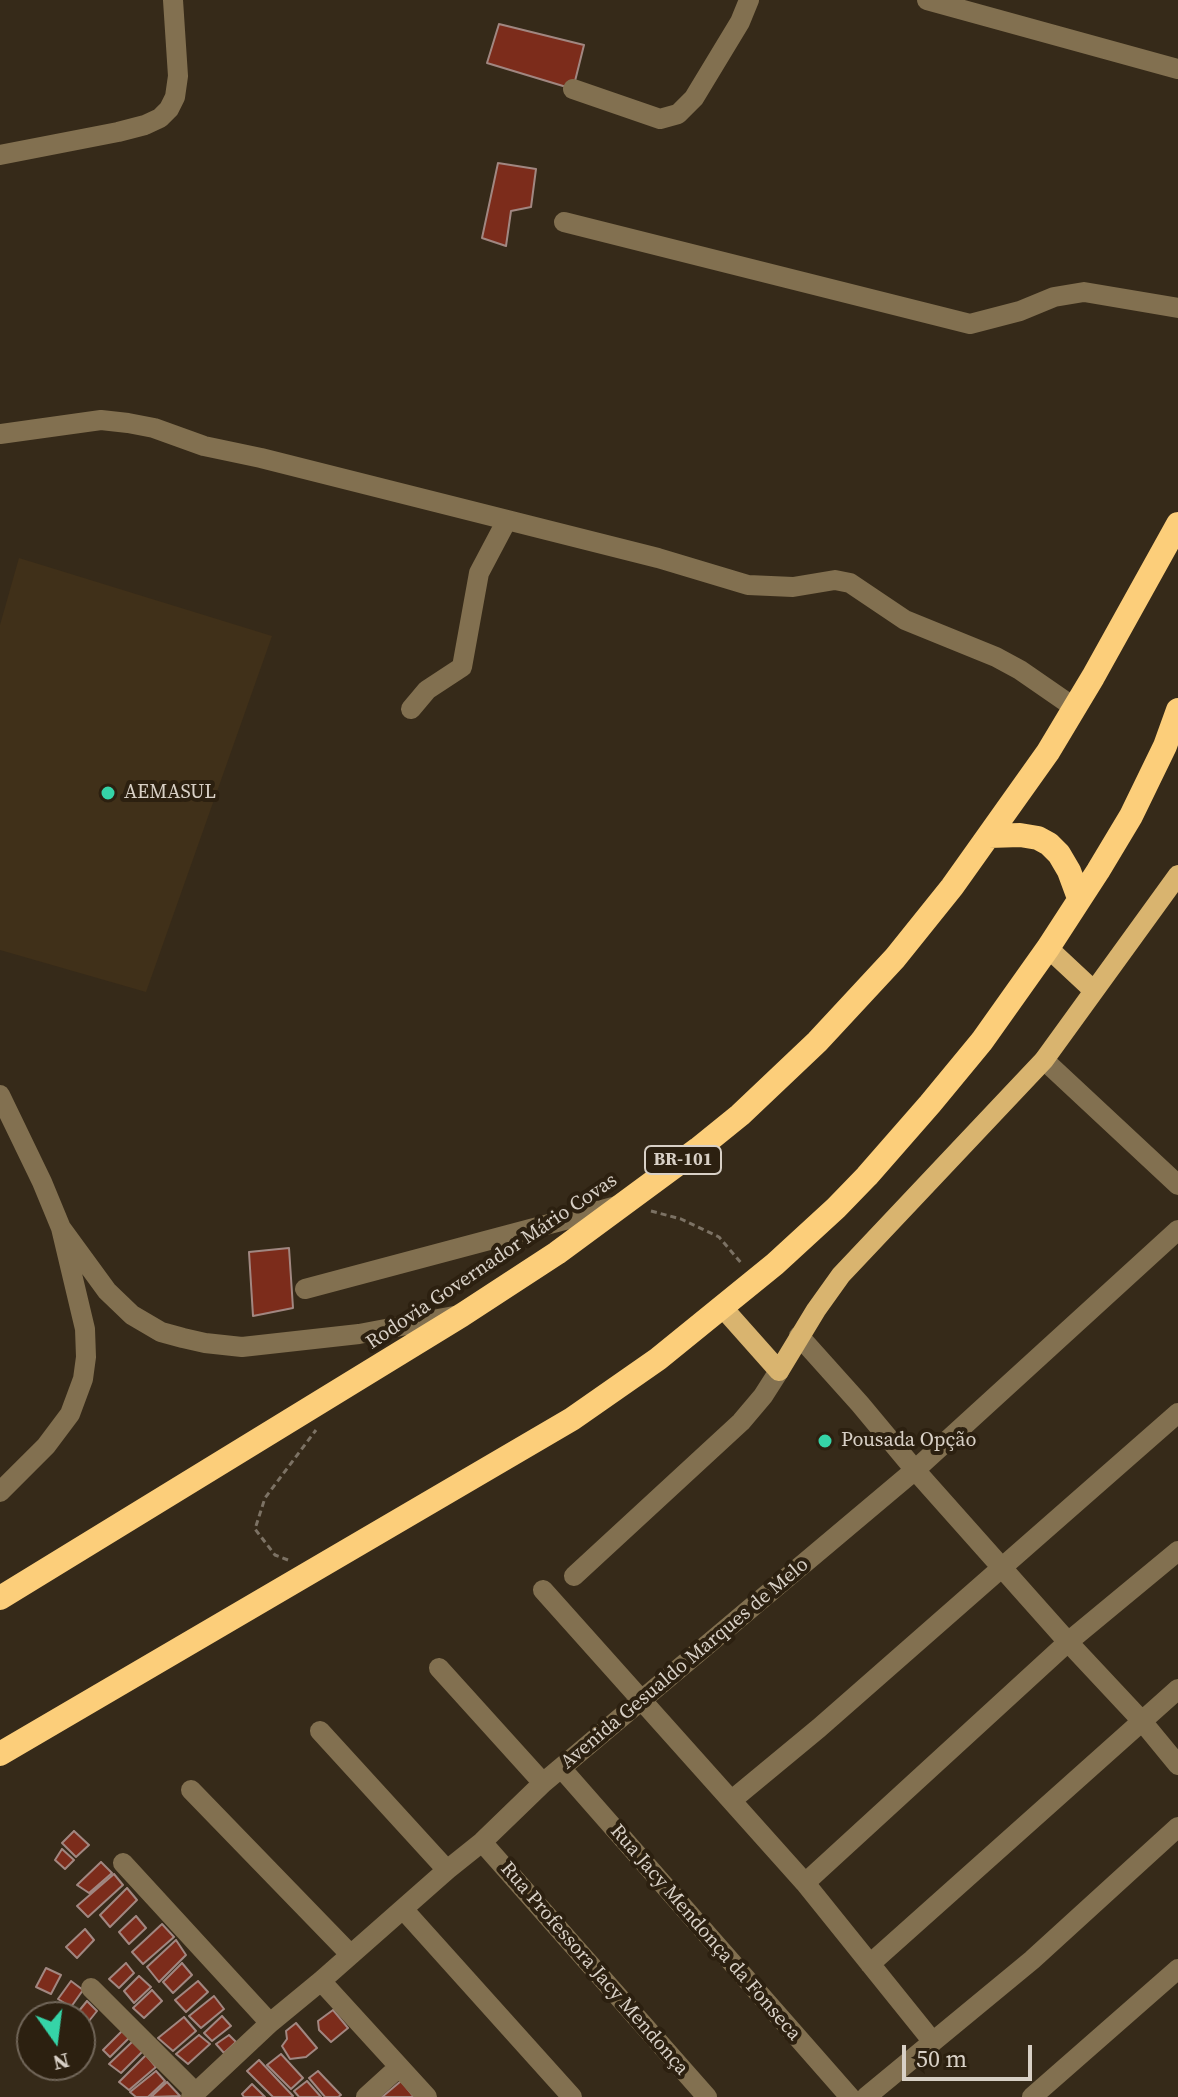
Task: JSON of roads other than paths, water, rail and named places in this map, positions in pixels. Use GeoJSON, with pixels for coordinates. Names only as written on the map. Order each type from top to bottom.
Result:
{"type":"FeatureCollection","features":[{"type":"Feature","properties":{"kind":"highway","name":"Rodovia Governador Mário Covas"},"geometry":{"type":"LineString","coordinates":[[0,1598],[462,1315],[557,1253],[740,1115],[817,1042],[895,958],[952,887],[1048,752],[1178,524]]}},
{"type":"Feature","properties":{"kind":"highway"},"geometry":{"type":"LineString","coordinates":[[0,1754],[572,1419],[658,1359],[756,1280],[836,1208],[982,1041],[1048,948],[1131,816],[1171,748],[1178,710]]}},
{"type":"Feature","properties":{"kind":"highway"},"geometry":{"type":"LineString","coordinates":[[989,836],[1020,835],[1038,838],[1049,844],[1059,854],[1079,898]]}},
{"type":"Feature","properties":{"kind":"main road"},"geometry":{"type":"LineString","coordinates":[[723,1308],[779,1371],[841,1275],[1044,1060],[1178,875]]}},
{"type":"Feature","properties":{"kind":"main road"},"geometry":{"type":"LineString","coordinates":[[1048,948],[1093,990]]}},
{"type":"Feature","properties":{"kind":"street"},"geometry":{"type":"LineString","coordinates":[[0,155],[118,132],[160,118],[175,97],[178,76],[173,0]]}},
{"type":"Feature","properties":{"kind":"street"},"geometry":{"type":"LineString","coordinates":[[573,89],[660,119],[678,114],[694,98],[740,22],[749,0]]}},
{"type":"Feature","properties":{"kind":"street"},"geometry":{"type":"LineString","coordinates":[[927,0],[1178,69]]}},
{"type":"Feature","properties":{"kind":"street"},"geometry":{"type":"LineString","coordinates":[[564,222],[970,324],[1020,311],[1054,297],[1084,292],[1178,308]]}},
{"type":"Feature","properties":{"kind":"street"},"geometry":{"type":"LineString","coordinates":[[0,434],[101,420],[128,423],[154,428],[204,446],[658,558],[748,585],[793,587],[835,580],[850,583],[905,620],[1020,670],[1075,708]]}},
{"type":"Feature","properties":{"kind":"street"},"geometry":{"type":"LineString","coordinates":[[411,709],[427,690],[462,667],[479,573],[507,520]]}},
{"type":"Feature","properties":{"kind":"street"},"geometry":{"type":"LineString","coordinates":[[1044,1060],[1178,1185]]}},
{"type":"Feature","properties":{"kind":"street"},"geometry":{"type":"LineString","coordinates":[[0,1095],[61,1228],[85,1329],[86,1357],[83,1379],[70,1414],[46,1446],[0,1492]]}},
{"type":"Feature","properties":{"kind":"street"},"geometry":{"type":"LineString","coordinates":[[305,1289],[625,1204]]}},
{"type":"Feature","properties":{"kind":"street"},"geometry":{"type":"LineString","coordinates":[[61,1228],[107,1291],[132,1315],[161,1332],[205,1343],[242,1347],[294,1342],[359,1334],[462,1315]]}},
{"type":"Feature","properties":{"kind":"street","name":"Avenida Gesualdo Marques de Melo"},"geometry":{"type":"LineString","coordinates":[[193,2094],[270,2023],[482,1842],[543,1783],[915,1470],[1178,1230]]}},
{"type":"Feature","properties":{"kind":"street"},"geometry":{"type":"LineString","coordinates":[[799,1336],[1178,1765]]}},
{"type":"Feature","properties":{"kind":"street"},"geometry":{"type":"LineString","coordinates":[[574,1576],[741,1422],[779,1371]]}},
{"type":"Feature","properties":{"kind":"street"},"geometry":{"type":"LineString","coordinates":[[732,1800],[819,1728],[1178,1413]]}},
{"type":"Feature","properties":{"kind":"street"},"geometry":{"type":"LineString","coordinates":[[805,1883],[1068,1642],[1178,1551]]}},
{"type":"Feature","properties":{"kind":"street"},"geometry":{"type":"LineString","coordinates":[[543,1590],[805,1883],[933,2042]]}},
{"type":"Feature","properties":{"kind":"street"},"geometry":{"type":"LineString","coordinates":[[439,1668],[543,1783]]}},
{"type":"Feature","properties":{"kind":"street"},"geometry":{"type":"LineString","coordinates":[[870,1964],[1178,1689]]}},
{"type":"Feature","properties":{"kind":"street"},"geometry":{"type":"LineString","coordinates":[[320,1731],[447,1870]]}},
{"type":"Feature","properties":{"kind":"street","name":"Rua Jacy Mendonça da Fonseca"},"geometry":{"type":"LineString","coordinates":[[562,1769],[850,2097]]}},
{"type":"Feature","properties":{"kind":"street"},"geometry":{"type":"LineString","coordinates":[[191,1790],[350,1954]]}},
{"type":"Feature","properties":{"kind":"street"},"geometry":{"type":"LineString","coordinates":[[866,2097],[1032,1960],[1178,1827]]}},
{"type":"Feature","properties":{"kind":"street","name":"Rua Professora Jacy Mendonça"},"geometry":{"type":"LineString","coordinates":[[482,1842],[707,2097]]}},
{"type":"Feature","properties":{"kind":"street"},"geometry":{"type":"LineString","coordinates":[[123,1863],[270,2023]]}},
{"type":"Feature","properties":{"kind":"street"},"geometry":{"type":"LineString","coordinates":[[403,1909],[572,2097]]}},
{"type":"Feature","properties":{"kind":"street"},"geometry":{"type":"LineString","coordinates":[[1032,2097],[1178,1969]]}},
{"type":"Feature","properties":{"kind":"street"},"geometry":{"type":"LineString","coordinates":[[321,1981],[427,2097]]}},
{"type":"Feature","properties":{"kind":"street"},"geometry":{"type":"LineString","coordinates":[[91,1988],[193,2094]]}},
{"type":"Feature","properties":{"kind":"street"},"geometry":{"type":"LineString","coordinates":[[366,2097],[399,2067]]}},
{"type":"Feature","properties":{"kind":"place","name":"AEMASUL"},"geometry":{"type":"Point","coordinates":[108,793]}},
{"type":"Feature","properties":{"kind":"place","name":"Pousada Opção"},"geometry":{"type":"Point","coordinates":[825,1441]}}]}
